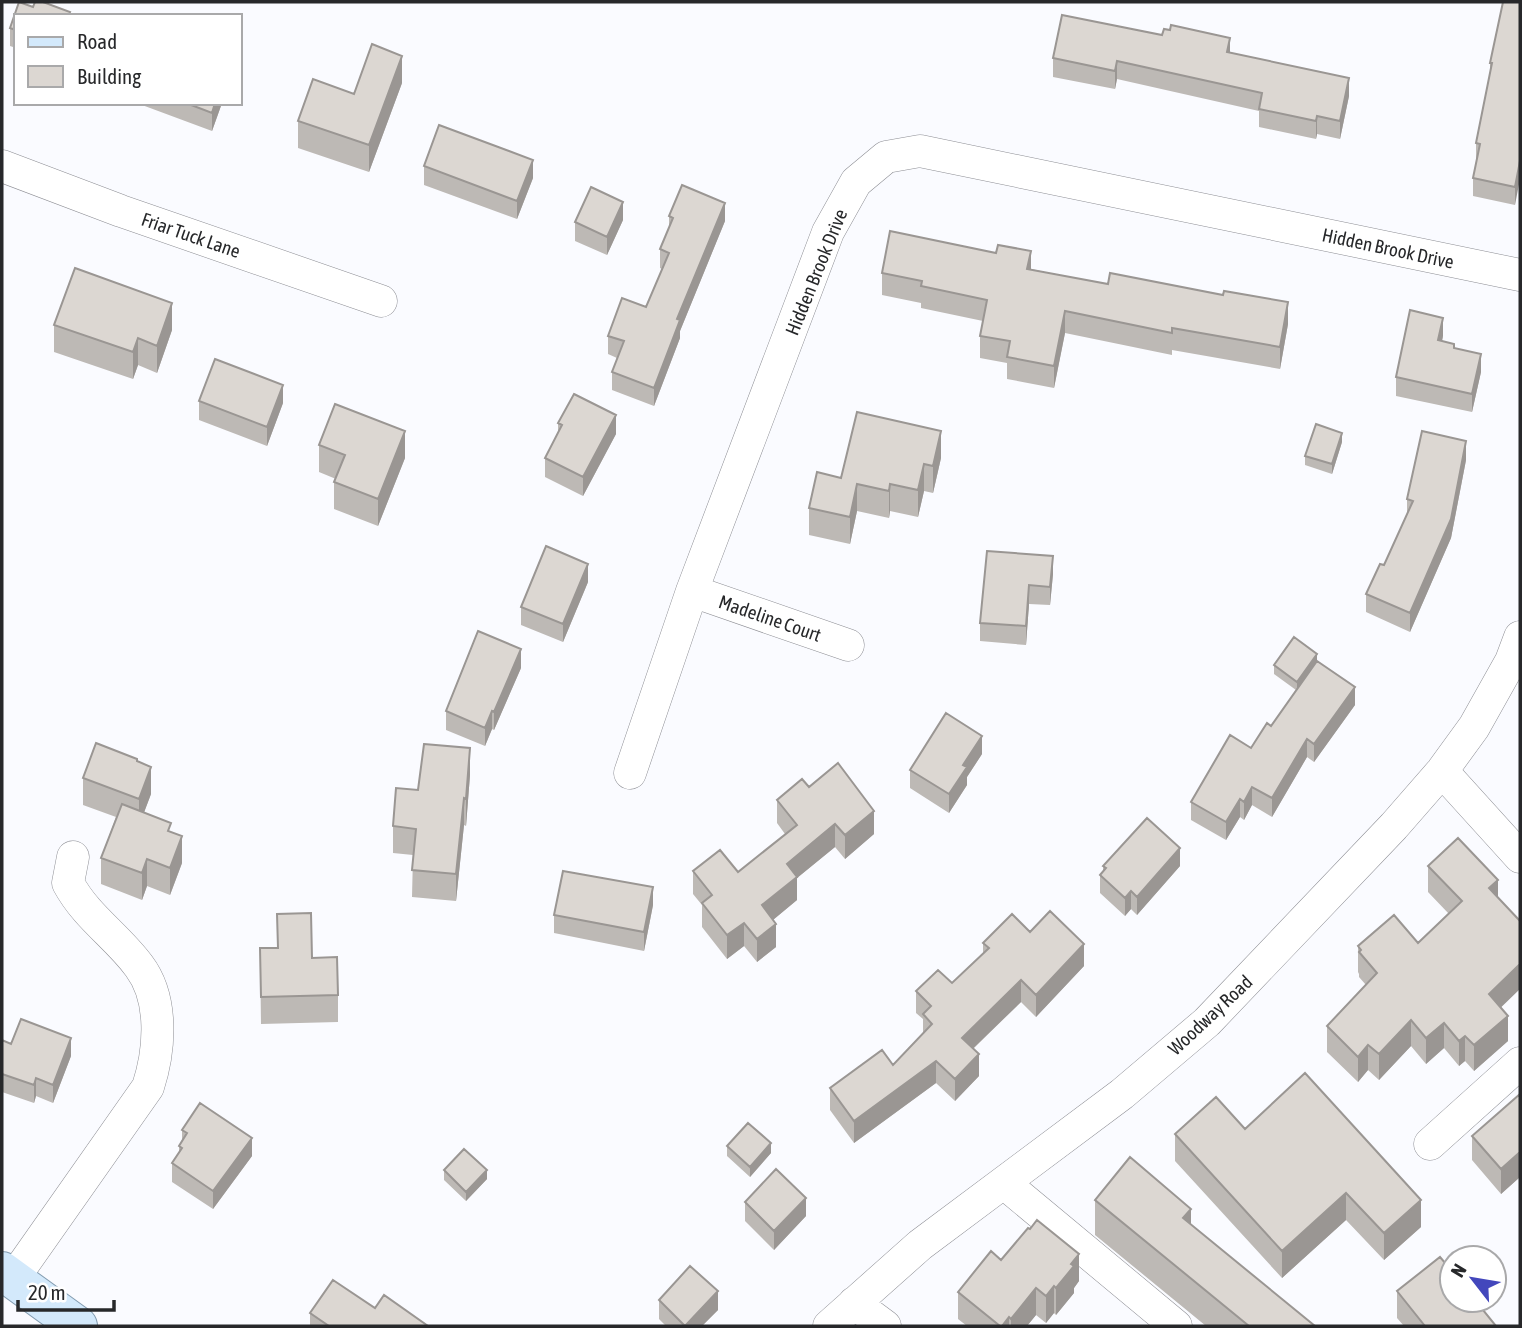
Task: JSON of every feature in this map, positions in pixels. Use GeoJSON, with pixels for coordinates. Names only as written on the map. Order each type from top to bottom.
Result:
{"type":"FeatureCollection","features":[{"type":"Feature","properties":{"kind":"main road"},"geometry":{"type":"LineString","coordinates":[[7,1275],[78,1326]]}},
{"type":"Feature","properties":{"kind":"street","name":"Hidden Brook Drive"},"geometry":{"type":"LineString","coordinates":[[630,772],[692,591],[828,232],[856,181],[886,157],[920,151],[1520,275]]}},
{"type":"Feature","properties":{"kind":"street","name":"Friar Tuck Lane"},"geometry":{"type":"LineString","coordinates":[[2,166],[121,211],[380,301]]}},
{"type":"Feature","properties":{"kind":"street","name":"Madeline Court"},"geometry":{"type":"LineString","coordinates":[[692,591],[848,645]]}},
{"type":"Feature","properties":{"kind":"street","name":"Woodway Road"},"geometry":{"type":"LineString","coordinates":[[829,1326],[920,1245],[1122,1094],[1207,1022],[1394,826],[1442,771],[1474,727],[1496,690],[1520,637]]}},
{"type":"Feature","properties":{"kind":"street"},"geometry":{"type":"LineString","coordinates":[[1442,771],[1520,857]]}},
{"type":"Feature","properties":{"kind":"street"},"geometry":{"type":"LineString","coordinates":[[7,1275],[148,1087],[155,1065],[159,1029],[149,986],[139,967],[79,903],[68,883],[74,857]]}},
{"type":"Feature","properties":{"kind":"street"},"geometry":{"type":"LineString","coordinates":[[1430,1144],[1520,1063]]}},
{"type":"Feature","properties":{"kind":"street"},"geometry":{"type":"LineString","coordinates":[[1004,1183],[1176,1326]]}},
{"type":"Feature","properties":{"kind":"street"},"geometry":{"type":"LineString","coordinates":[[854,1303],[885,1326]]}},
{"type":"Feature","properties":{"kind":"building"},"geometry":{"type":"Polygon","coordinates":[[[19,2],[33,7],[35,2],[43,2],[70,12],[69,14],[15,14],[19,2]]]}},
{"type":"Feature","properties":{"kind":"building"},"geometry":{"type":"Polygon","coordinates":[[[1503,2],[1520,2],[1520,161],[1515,187],[1473,178],[1480,144],[1476,143],[1503,2]]]}},
{"type":"Feature","properties":{"kind":"building"},"geometry":{"type":"Polygon","coordinates":[[[1062,15],[1162,35],[1164,29],[1170,30],[1171,25],[1230,38],[1227,52],[1349,78],[1340,121],[1317,116],[1316,121],[1259,109],[1262,93],[1117,61],[1115,71],[1053,58],[1062,15]]]}},
{"type":"Feature","properties":{"kind":"building"},"geometry":{"type":"Polygon","coordinates":[[[372,44],[402,56],[369,145],[298,121],[313,79],[354,94],[372,44]]]}},
{"type":"Feature","properties":{"kind":"building"},"geometry":{"type":"Polygon","coordinates":[[[191,105],[214,105],[212,113],[191,105]]]}},
{"type":"Feature","properties":{"kind":"building"},"geometry":{"type":"Polygon","coordinates":[[[439,125],[533,160],[517,201],[424,166],[439,125]]]}},
{"type":"Feature","properties":{"kind":"building"},"geometry":{"type":"Polygon","coordinates":[[[682,185],[725,203],[677,319],[680,320],[654,388],[612,372],[624,341],[608,336],[622,298],[646,307],[669,253],[660,249],[673,218],[669,216],[682,185]]]}},
{"type":"Feature","properties":{"kind":"building"},"geometry":{"type":"Polygon","coordinates":[[[591,187],[623,202],[607,237],[575,222],[591,187]]]}},
{"type":"Feature","properties":{"kind":"building"},"geometry":{"type":"Polygon","coordinates":[[[890,231],[996,253],[998,245],[1031,251],[1027,269],[1108,284],[1110,273],[1223,295],[1224,291],[1288,302],[1280,347],[1172,328],[1172,333],[1065,311],[1054,366],[1007,357],[1010,341],[980,336],[987,300],[921,286],[922,281],[882,273],[890,231]]]}},
{"type":"Feature","properties":{"kind":"building"},"geometry":{"type":"Polygon","coordinates":[[[75,268],[172,303],[157,346],[138,338],[133,352],[54,325],[75,268]]]}},
{"type":"Feature","properties":{"kind":"building"},"geometry":{"type":"Polygon","coordinates":[[[1410,310],[1443,318],[1438,340],[1454,344],[1454,348],[1481,354],[1472,394],[1396,377],[1410,310]]]}},
{"type":"Feature","properties":{"kind":"building"},"geometry":{"type":"Polygon","coordinates":[[[215,359],[283,385],[267,427],[199,401],[215,359]]]}},
{"type":"Feature","properties":{"kind":"building"},"geometry":{"type":"Polygon","coordinates":[[[574,394],[616,415],[583,477],[545,458],[562,425],[558,423],[574,394]]]}},
{"type":"Feature","properties":{"kind":"building"},"geometry":{"type":"Polygon","coordinates":[[[335,404],[405,431],[378,499],[334,482],[345,455],[319,445],[335,404]]]}},
{"type":"Feature","properties":{"kind":"building"},"geometry":{"type":"Polygon","coordinates":[[[857,412],[941,431],[933,466],[924,464],[918,490],[890,484],[889,491],[857,484],[850,517],[809,508],[817,472],[841,478],[857,412]]]}},
{"type":"Feature","properties":{"kind":"building"},"geometry":{"type":"Polygon","coordinates":[[[1316,424],[1342,433],[1332,464],[1305,456],[1316,424]]]}},
{"type":"Feature","properties":{"kind":"building"},"geometry":{"type":"Polygon","coordinates":[[[1422,431],[1466,441],[1451,519],[1410,613],[1366,594],[1380,564],[1384,565],[1413,501],[1407,499],[1422,431]]]}},
{"type":"Feature","properties":{"kind":"building"},"geometry":{"type":"Polygon","coordinates":[[[546,546],[588,564],[563,624],[521,607],[546,546]]]}},
{"type":"Feature","properties":{"kind":"building"},"geometry":{"type":"Polygon","coordinates":[[[987,551],[1053,556],[1050,587],[1029,585],[1026,626],[980,623],[987,551]]]}},
{"type":"Feature","properties":{"kind":"building"},"geometry":{"type":"Polygon","coordinates":[[[478,631],[521,649],[485,728],[446,711],[478,631]]]}},
{"type":"Feature","properties":{"kind":"building"},"geometry":{"type":"Polygon","coordinates":[[[1294,637],[1317,654],[1297,682],[1274,665],[1294,637]]]}},
{"type":"Feature","properties":{"kind":"building"},"geometry":{"type":"Polygon","coordinates":[[[1317,661],[1355,687],[1314,744],[1307,739],[1272,798],[1252,787],[1244,802],[1240,799],[1226,822],[1191,802],[1230,735],[1251,748],[1267,723],[1271,726],[1317,661]]]}},
{"type":"Feature","properties":{"kind":"building"},"geometry":{"type":"Polygon","coordinates":[[[946,713],[982,736],[963,765],[967,767],[949,794],[910,770],[946,713]]]}},
{"type":"Feature","properties":{"kind":"building"},"geometry":{"type":"Polygon","coordinates":[[[96,743],[151,767],[139,799],[83,778],[96,743]]]}},
{"type":"Feature","properties":{"kind":"building"},"geometry":{"type":"Polygon","coordinates":[[[424,744],[470,748],[456,874],[412,870],[416,829],[393,826],[396,788],[418,790],[424,744]]]}},
{"type":"Feature","properties":{"kind":"building"},"geometry":{"type":"Polygon","coordinates":[[[838,763],[874,811],[845,835],[835,824],[787,864],[797,877],[762,905],[776,924],[757,939],[744,923],[727,935],[702,903],[712,895],[693,871],[720,850],[738,872],[797,825],[777,800],[802,779],[809,787],[838,763]]]}},
{"type":"Feature","properties":{"kind":"building"},"geometry":{"type":"Polygon","coordinates":[[[122,804],[171,823],[168,831],[182,836],[170,868],[147,859],[142,873],[101,858],[122,804]]]}},
{"type":"Feature","properties":{"kind":"building"},"geometry":{"type":"Polygon","coordinates":[[[1147,818],[1180,848],[1137,897],[1131,891],[1125,898],[1100,875],[1106,868],[1103,866],[1147,818]]]}},
{"type":"Feature","properties":{"kind":"building"},"geometry":{"type":"Polygon","coordinates":[[[1458,838],[1498,880],[1489,888],[1520,921],[1520,964],[1489,994],[1508,1016],[1474,1045],[1465,1036],[1459,1041],[1444,1023],[1426,1038],[1411,1020],[1379,1054],[1368,1045],[1358,1057],[1327,1026],[1377,973],[1359,952],[1361,950],[1358,946],[1394,915],[1418,943],[1462,901],[1428,866],[1458,838]]]}},
{"type":"Feature","properties":{"kind":"building"},"geometry":{"type":"Polygon","coordinates":[[[563,871],[653,887],[644,932],[554,915],[563,871]]]}},
{"type":"Feature","properties":{"kind":"building"},"geometry":{"type":"Polygon","coordinates":[[[1050,911],[1084,944],[1036,995],[1021,980],[962,1038],[979,1054],[955,1079],[936,1061],[854,1121],[830,1088],[882,1050],[893,1065],[932,1024],[923,1014],[931,1006],[916,991],[938,970],[952,983],[989,948],[983,943],[1012,914],[1030,932],[1050,911]]]}},
{"type":"Feature","properties":{"kind":"building"},"geometry":{"type":"Polygon","coordinates":[[[311,913],[312,958],[337,957],[338,995],[261,997],[260,948],[278,948],[277,914],[311,913]]]}},
{"type":"Feature","properties":{"kind":"building"},"geometry":{"type":"Polygon","coordinates":[[[21,1019],[71,1038],[53,1085],[36,1078],[34,1085],[2,1074],[2,1040],[11,1044],[21,1019]]]}},
{"type":"Feature","properties":{"kind":"building"},"geometry":{"type":"Polygon","coordinates":[[[1305,1073],[1421,1200],[1384,1233],[1346,1193],[1282,1251],[1175,1134],[1216,1097],[1245,1129],[1305,1073]]]}},
{"type":"Feature","properties":{"kind":"building"},"geometry":{"type":"Polygon","coordinates":[[[1520,1094],[1520,1152],[1501,1169],[1472,1136],[1520,1094]]]}},
{"type":"Feature","properties":{"kind":"building"},"geometry":{"type":"Polygon","coordinates":[[[200,1103],[252,1138],[213,1191],[172,1163],[182,1148],[179,1146],[187,1133],[182,1130],[200,1103]]]}},
{"type":"Feature","properties":{"kind":"building"},"geometry":{"type":"Polygon","coordinates":[[[748,1123],[771,1143],[750,1167],[727,1146],[748,1123]]]}},
{"type":"Feature","properties":{"kind":"building"},"geometry":{"type":"Polygon","coordinates":[[[464,1149],[487,1170],[466,1192],[444,1170],[464,1149]]]}},
{"type":"Feature","properties":{"kind":"building"},"geometry":{"type":"Polygon","coordinates":[[[1130,1157],[1191,1209],[1183,1218],[1315,1326],[1249,1326],[1095,1200],[1130,1157]]]}},
{"type":"Feature","properties":{"kind":"building"},"geometry":{"type":"Polygon","coordinates":[[[776,1169],[806,1198],[774,1231],[745,1202],[776,1169]]]}},
{"type":"Feature","properties":{"kind":"building"},"geometry":{"type":"Polygon","coordinates":[[[1037,1220],[1079,1254],[1071,1264],[1074,1266],[1056,1288],[1054,1286],[1046,1296],[1036,1288],[1011,1319],[1009,1317],[1000,1326],[958,1292],[991,1251],[1001,1260],[1037,1220]]]}},
{"type":"Feature","properties":{"kind":"building"},"geometry":{"type":"Polygon","coordinates":[[[1438,1259],[1438,1314],[1486,1314],[1496,1326],[1425,1326],[1397,1291],[1438,1259]]]}},
{"type":"Feature","properties":{"kind":"building"},"geometry":{"type":"Polygon","coordinates":[[[690,1266],[718,1291],[685,1326],[659,1300],[690,1266]]]}},
{"type":"Feature","properties":{"kind":"building"},"geometry":{"type":"Polygon","coordinates":[[[333,1280],[375,1308],[384,1295],[428,1326],[329,1326],[310,1313],[333,1280]]]}}]}
